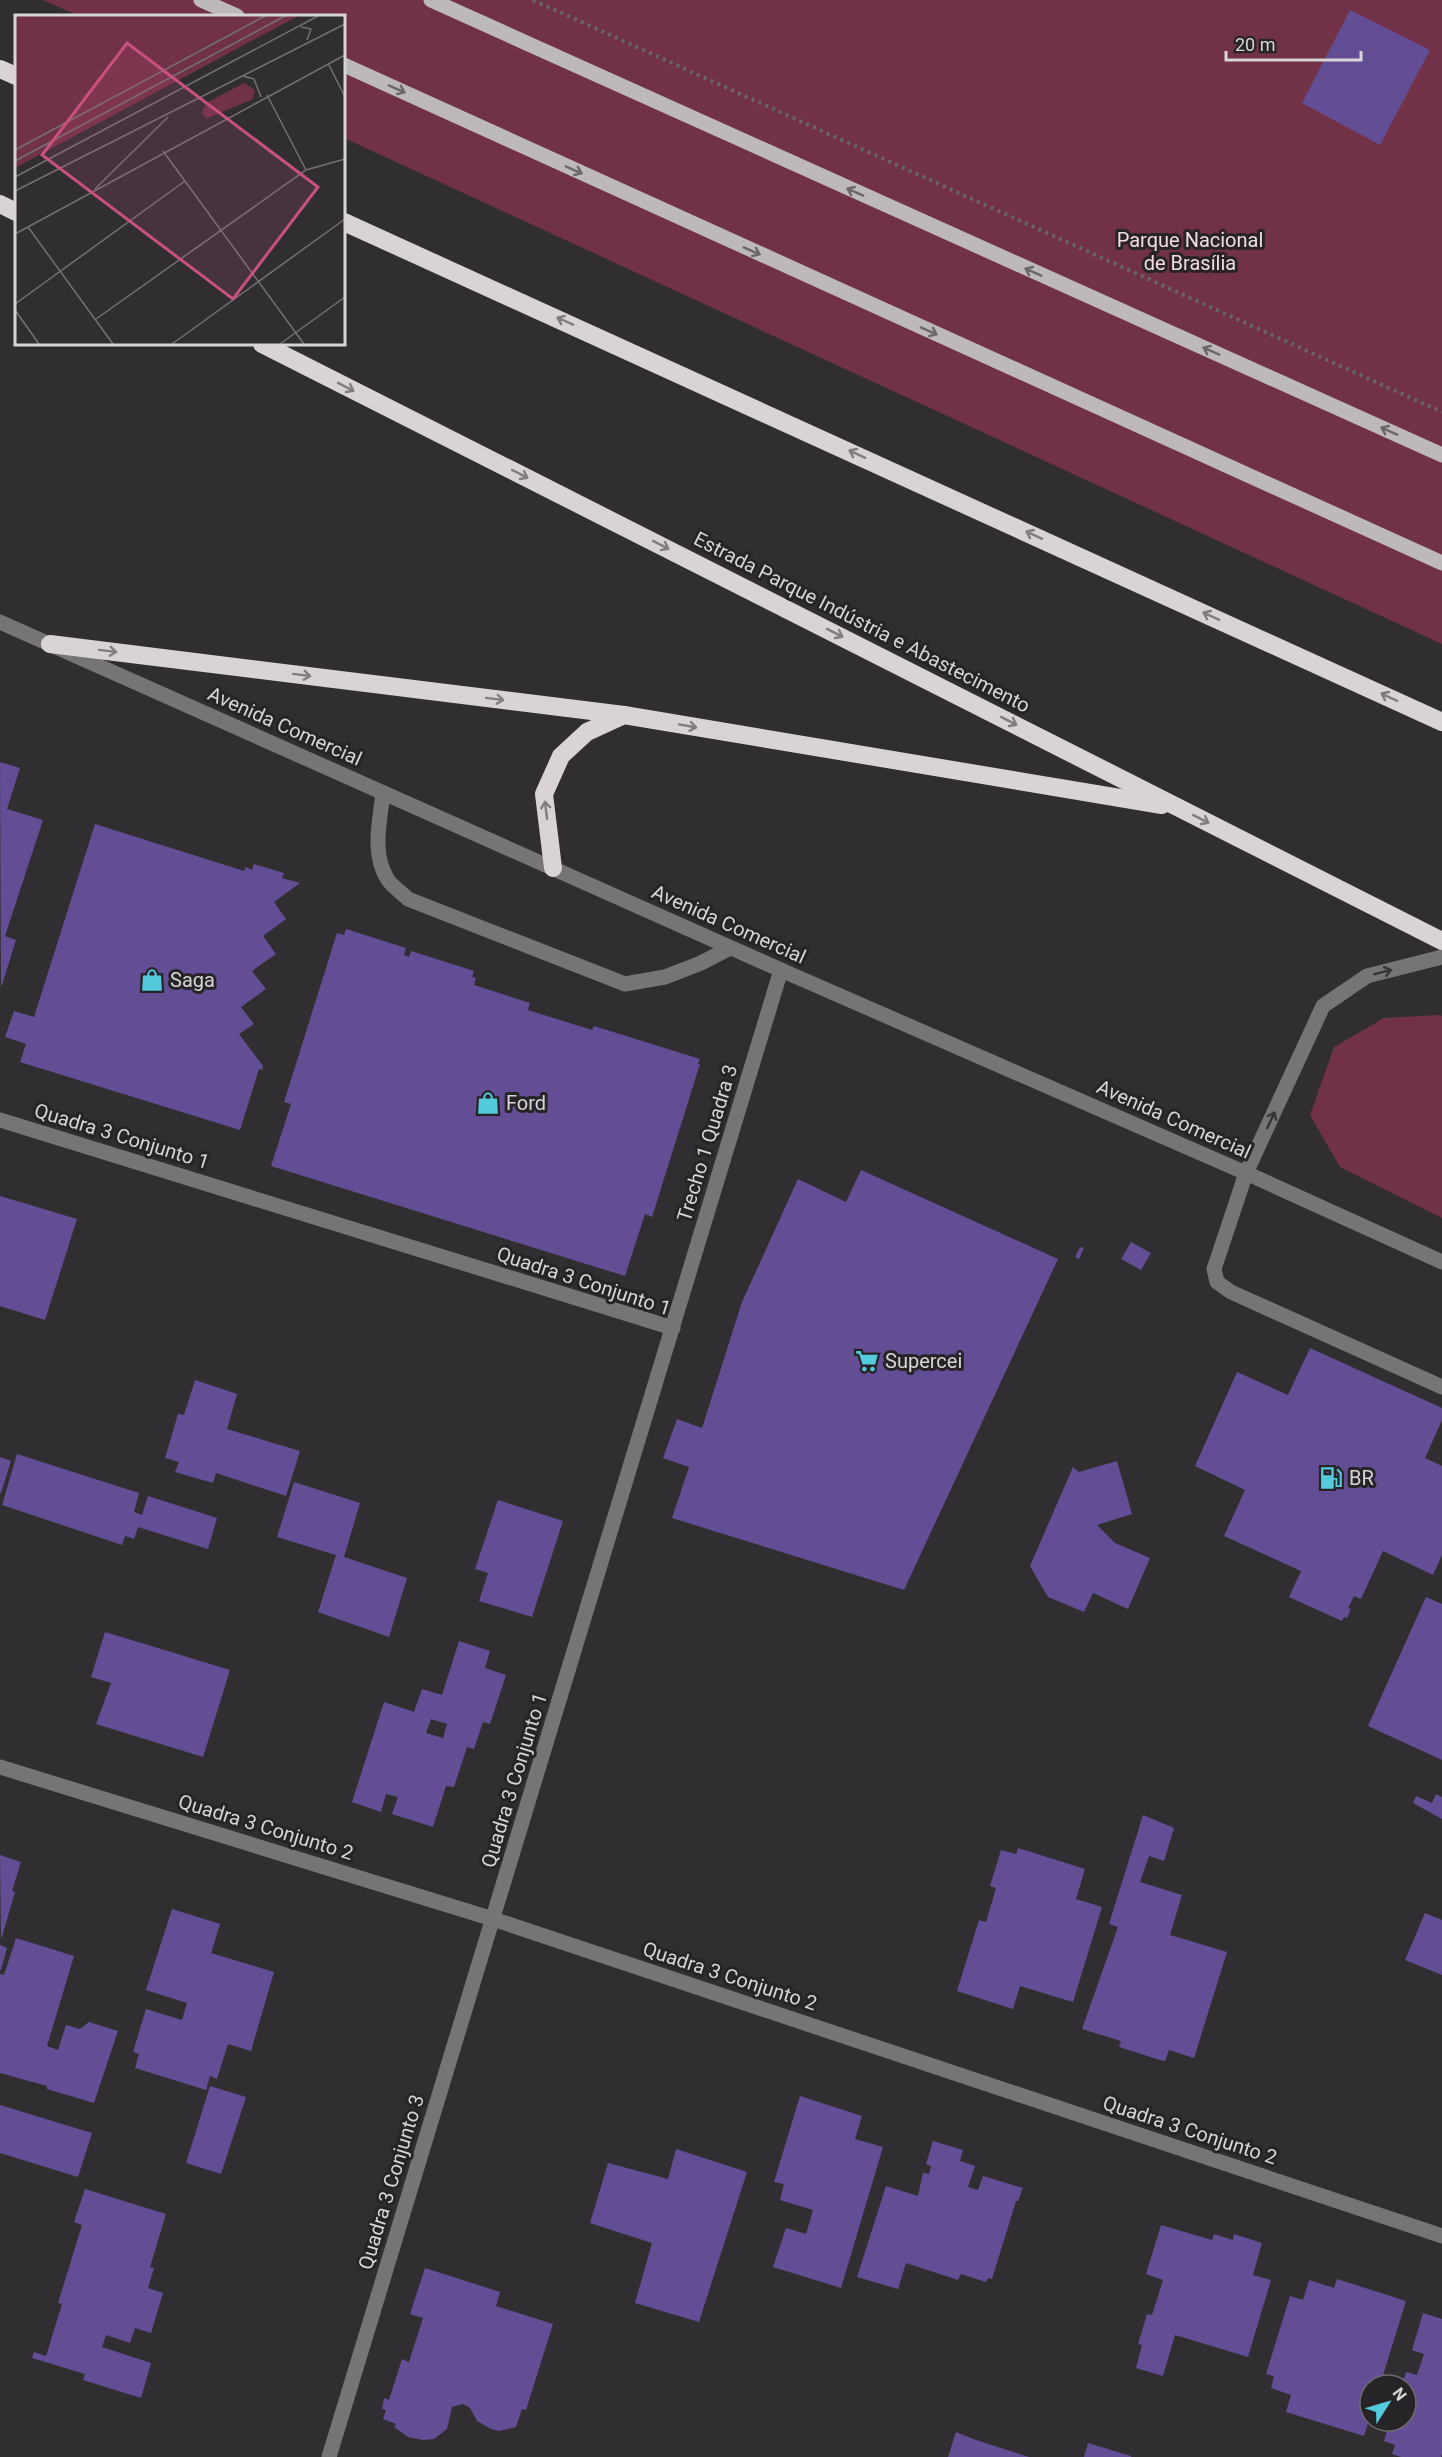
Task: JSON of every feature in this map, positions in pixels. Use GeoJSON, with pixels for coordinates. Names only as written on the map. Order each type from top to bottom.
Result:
{"type":"FeatureCollection","features":[{"type":"Feature","properties":{"kind":"highway"},"geometry":{"type":"LineString","coordinates":[[0,69],[15,76]]}},
{"type":"Feature","properties":{"kind":"highway"},"geometry":{"type":"LineString","coordinates":[[0,204],[15,212]]}},
{"type":"Feature","properties":{"kind":"highway"},"geometry":{"type":"LineString","coordinates":[[345,222],[1442,722]]}},
{"type":"Feature","properties":{"kind":"highway"},"geometry":{"type":"LineString","coordinates":[[345,236],[366,232]]}},
{"type":"Feature","properties":{"kind":"highway","name":"Estrada Parque Indústria e Abastecimento"},"geometry":{"type":"LineString","coordinates":[[266,345],[290,352],[1442,941]]}},
{"type":"Feature","properties":{"kind":"highway"},"geometry":{"type":"LineString","coordinates":[[50,644],[624,715],[1179,808]]}},
{"type":"Feature","properties":{"kind":"highway"},"geometry":{"type":"LineString","coordinates":[[553,868],[544,794],[561,756],[587,732],[624,715]]}},
{"type":"Feature","properties":{"kind":"main road"},"geometry":{"type":"LineString","coordinates":[[201,0],[235,15]]}},
{"type":"Feature","properties":{"kind":"main road"},"geometry":{"type":"LineString","coordinates":[[431,0],[1442,455]]}},
{"type":"Feature","properties":{"kind":"main road"},"geometry":{"type":"LineString","coordinates":[[345,65],[1442,564]]}},
{"type":"Feature","properties":{"kind":"street","name":"Avenida Comercial"},"geometry":{"type":"LineString","coordinates":[[0,622],[730,948],[1246,1173],[1442,1262]]}},
{"type":"Feature","properties":{"kind":"street"},"geometry":{"type":"LineString","coordinates":[[383,793],[378,839],[379,862],[388,881],[408,899],[624,984],[665,977],[701,963],[730,948]]}},
{"type":"Feature","properties":{"kind":"street"},"geometry":{"type":"LineString","coordinates":[[1442,957],[1367,976],[1323,1006],[1246,1173],[1214,1269],[1216,1282],[1231,1293],[1442,1387]]}},
{"type":"Feature","properties":{"kind":"street","name":"Trecho 1 Quadra 3"},"geometry":{"type":"LineString","coordinates":[[673,1328],[781,970]]}},
{"type":"Feature","properties":{"kind":"street","name":"Quadra 3 Conjunto 1"},"geometry":{"type":"LineString","coordinates":[[0,1120],[673,1328],[493,1919]]}},
{"type":"Feature","properties":{"kind":"street","name":"Quadra 3 Conjunto 2"},"geometry":{"type":"LineString","coordinates":[[0,1767],[493,1919],[1442,2236]]}},
{"type":"Feature","properties":{"kind":"street","name":"Quadra 3 Conjunto 3"},"geometry":{"type":"LineString","coordinates":[[329,2457],[493,1919]]}},
{"type":"Feature","properties":{"kind":"path"},"geometry":{"type":"LineString","coordinates":[[533,0],[1442,412]]}},
{"type":"Feature","properties":{"kind":"green space","name":"Parque Nacional de Brasília"},"geometry":{"type":"Polygon","coordinates":[[[43,0],[1442,0],[1442,644],[345,138],[345,15],[77,15],[43,0]]]}},
{"type":"Feature","properties":{"kind":"green space"},"geometry":{"type":"Polygon","coordinates":[[[1442,1016],[1442,1218],[1340,1167],[1310,1115],[1334,1047],[1384,1018],[1442,1016]]]}},
{"type":"Feature","properties":{"kind":"building"},"geometry":{"type":"Polygon","coordinates":[[[1350,10],[1430,50],[1380,145],[1302,103],[1350,10]]]}},
{"type":"Feature","properties":{"kind":"building"},"geometry":{"type":"Polygon","coordinates":[[[0,762],[20,768],[7,809],[43,820],[5,936],[16,940],[1,988],[0,762]]]}},
{"type":"Feature","properties":{"kind":"building","name":"Saga"},"geometry":{"type":"Polygon","coordinates":[[[95,824],[244,871],[246,867],[252,870],[254,864],[284,873],[282,878],[300,883],[274,902],[286,919],[263,936],[276,954],[252,971],[266,989],[241,1007],[254,1024],[239,1034],[263,1066],[262,1070],[259,1069],[240,1130],[20,1062],[26,1044],[5,1037],[14,1011],[34,1017],[95,824]]]}},
{"type":"Feature","properties":{"kind":"building","name":"Ford"},"geometry":{"type":"Polygon","coordinates":[[[346,929],[406,948],[404,955],[409,957],[411,951],[474,971],[472,977],[476,978],[474,985],[530,1003],[528,1010],[592,1030],[594,1026],[700,1059],[652,1217],[645,1214],[625,1276],[271,1166],[291,1104],[284,1102],[337,933],[344,935],[346,929]]]}},
{"type":"Feature","properties":{"kind":"building","name":"Supercei"},"geometry":{"type":"Polygon","coordinates":[[[861,1170],[1058,1259],[904,1590],[672,1518],[689,1467],[663,1458],[677,1419],[702,1428],[742,1302],[798,1179],[846,1202],[861,1170]]]}},
{"type":"Feature","properties":{"kind":"building"},"geometry":{"type":"Polygon","coordinates":[[[0,1196],[77,1219],[45,1320],[0,1306],[0,1196]]]}},
{"type":"Feature","properties":{"kind":"building"},"geometry":{"type":"Polygon","coordinates":[[[1131,1242],[1151,1253],[1141,1270],[1121,1259],[1131,1242]]]}},
{"type":"Feature","properties":{"kind":"building"},"geometry":{"type":"Polygon","coordinates":[[[1080,1247],[1084,1248],[1079,1259],[1075,1257],[1080,1247]]]}},
{"type":"Feature","properties":{"kind":"building","name":"BR"},"geometry":{"type":"Polygon","coordinates":[[[1310,1348],[1442,1408],[1442,1420],[1425,1458],[1442,1466],[1442,1555],[1433,1575],[1383,1551],[1361,1599],[1354,1596],[1348,1608],[1351,1609],[1347,1618],[1344,1617],[1342,1621],[1289,1597],[1301,1571],[1224,1536],[1245,1490],[1195,1466],[1237,1372],[1288,1395],[1310,1348]]]}},
{"type":"Feature","properties":{"kind":"building"},"geometry":{"type":"Polygon","coordinates":[[[195,1380],[237,1394],[227,1429],[300,1451],[286,1496],[216,1473],[213,1483],[175,1472],[179,1462],[165,1458],[178,1414],[184,1415],[195,1380]]]}},
{"type":"Feature","properties":{"kind":"building"},"geometry":{"type":"Polygon","coordinates":[[[17,1454],[139,1493],[134,1512],[142,1515],[148,1496],[217,1518],[208,1549],[138,1527],[134,1539],[125,1536],[122,1545],[2,1505],[17,1454]]]}},
{"type":"Feature","properties":{"kind":"building"},"geometry":{"type":"Polygon","coordinates":[[[0,1457],[11,1461],[1,1493],[0,1493],[0,1457]]]}},
{"type":"Feature","properties":{"kind":"building"},"geometry":{"type":"Polygon","coordinates":[[[1117,1461],[1132,1514],[1097,1525],[1115,1543],[1150,1558],[1128,1609],[1093,1593],[1084,1612],[1048,1597],[1030,1566],[1073,1467],[1079,1472],[1117,1461]]]}},
{"type":"Feature","properties":{"kind":"building"},"geometry":{"type":"Polygon","coordinates":[[[294,1482],[360,1503],[344,1557],[407,1578],[389,1637],[318,1612],[336,1555],[277,1537],[294,1482]]]}},
{"type":"Feature","properties":{"kind":"building"},"geometry":{"type":"Polygon","coordinates":[[[498,1500],[563,1521],[532,1617],[479,1601],[488,1573],[475,1569],[498,1500]]]}},
{"type":"Feature","properties":{"kind":"building"},"geometry":{"type":"Polygon","coordinates":[[[1426,1597],[1442,1604],[1442,1760],[1368,1726],[1426,1597]]]}},
{"type":"Feature","properties":{"kind":"building"},"geometry":{"type":"Polygon","coordinates":[[[105,1632],[230,1670],[203,1757],[96,1724],[111,1683],[91,1677],[105,1632]]]}},
{"type":"Feature","properties":{"kind":"building"},"geometry":{"type":"Polygon","coordinates":[[[459,1641],[490,1651],[485,1668],[506,1675],[490,1724],[483,1722],[474,1749],[467,1747],[454,1787],[446,1786],[433,1827],[392,1814],[398,1797],[386,1794],[381,1812],[352,1802],[384,1702],[414,1712],[422,1689],[442,1695],[459,1641]],[[431,1719],[426,1733],[443,1738],[447,1724],[431,1719]]]}},
{"type":"Feature","properties":{"kind":"building"},"geometry":{"type":"Polygon","coordinates":[[[1436,1794],[1442,1797],[1442,1819],[1413,1803],[1416,1796],[1432,1803],[1436,1794]]]}},
{"type":"Feature","properties":{"kind":"building"},"geometry":{"type":"Polygon","coordinates":[[[1143,1815],[1174,1828],[1164,1861],[1149,1856],[1140,1882],[1182,1895],[1170,1935],[1227,1952],[1194,2058],[1169,2050],[1165,2061],[1160,2060],[1119,2047],[1121,2041],[1082,2029],[1118,1927],[1109,1924],[1143,1815]]]}},
{"type":"Feature","properties":{"kind":"building"},"geometry":{"type":"Polygon","coordinates":[[[1018,1848],[1085,1869],[1076,1899],[1102,1907],[1073,2002],[1020,1986],[1013,2009],[957,1991],[979,1920],[986,1922],[996,1888],[990,1886],[1001,1850],[1016,1854],[1018,1848]]]}},
{"type":"Feature","properties":{"kind":"building"},"geometry":{"type":"Polygon","coordinates":[[[0,1855],[21,1862],[1,1940],[0,1855]]]}},
{"type":"Feature","properties":{"kind":"building"},"geometry":{"type":"Polygon","coordinates":[[[172,1909],[220,1924],[211,1953],[274,1972],[251,2051],[228,2044],[217,2079],[210,2076],[206,2090],[135,2068],[139,2054],[133,2052],[146,2009],[182,2020],[187,2003],[146,1990],[172,1909]]]}},
{"type":"Feature","properties":{"kind":"building"},"geometry":{"type":"Polygon","coordinates":[[[1425,1913],[1442,1920],[1442,1975],[1405,1960],[1425,1913]]]}},
{"type":"Feature","properties":{"kind":"building"},"geometry":{"type":"Polygon","coordinates":[[[16,1938],[74,1956],[47,2046],[58,2050],[66,2025],[80,2029],[89,2022],[118,2031],[94,2103],[47,2089],[47,2086],[0,2073],[0,1974],[4,1975],[16,1938]]]}},
{"type":"Feature","properties":{"kind":"building"},"geometry":{"type":"Polygon","coordinates":[[[0,1945],[7,1948],[1,1970],[0,1970],[0,1945]]]}},
{"type":"Feature","properties":{"kind":"building"},"geometry":{"type":"Polygon","coordinates":[[[210,2086],[246,2097],[221,2174],[186,2163],[210,2086]]]}},
{"type":"Feature","properties":{"kind":"building"},"geometry":{"type":"Polygon","coordinates":[[[800,2096],[862,2116],[855,2139],[883,2147],[841,2288],[773,2267],[786,2228],[806,2234],[813,2210],[780,2200],[784,2184],[774,2182],[800,2096]]]}},
{"type":"Feature","properties":{"kind":"building"},"geometry":{"type":"Polygon","coordinates":[[[0,2105],[92,2133],[78,2177],[0,2153],[0,2105]]]}},
{"type":"Feature","properties":{"kind":"building"},"geometry":{"type":"Polygon","coordinates":[[[933,2141],[963,2150],[960,2161],[975,2166],[968,2187],[978,2190],[983,2176],[1023,2188],[1016,2201],[992,2279],[988,2278],[986,2282],[961,2274],[958,2280],[906,2263],[898,2289],[857,2277],[886,2186],[918,2196],[923,2173],[929,2174],[931,2166],[926,2164],[933,2141]]]}},
{"type":"Feature","properties":{"kind":"building"},"geometry":{"type":"Polygon","coordinates":[[[676,2149],[747,2172],[699,2322],[635,2303],[652,2243],[590,2223],[608,2163],[668,2179],[676,2149]]]}},
{"type":"Feature","properties":{"kind":"building"},"geometry":{"type":"Polygon","coordinates":[[[85,2189],[166,2214],[150,2267],[154,2268],[148,2288],[163,2293],[151,2333],[135,2328],[130,2343],[106,2335],[102,2347],[151,2363],[141,2398],[83,2380],[85,2374],[32,2358],[34,2352],[46,2356],[62,2304],[58,2303],[82,2225],[74,2222],[85,2189]]]}},
{"type":"Feature","properties":{"kind":"building"},"geometry":{"type":"Polygon","coordinates":[[[1161,2225],[1212,2240],[1214,2234],[1233,2240],[1234,2234],[1262,2243],[1253,2275],[1271,2280],[1248,2357],[1175,2335],[1163,2376],[1136,2368],[1142,2345],[1138,2344],[1147,2314],[1152,2315],[1163,2280],[1146,2274],[1161,2225]]]}},
{"type":"Feature","properties":{"kind":"building"},"geometry":{"type":"Polygon","coordinates":[[[425,2268],[500,2292],[496,2306],[553,2324],[526,2410],[522,2409],[516,2427],[499,2431],[491,2429],[477,2421],[470,2408],[463,2404],[452,2407],[447,2429],[434,2439],[423,2440],[408,2437],[394,2427],[396,2424],[383,2419],[386,2410],[382,2409],[384,2398],[389,2400],[402,2359],[409,2362],[423,2318],[410,2314],[425,2268]]]}},
{"type":"Feature","properties":{"kind":"building"},"geometry":{"type":"Polygon","coordinates":[[[1337,2279],[1406,2301],[1384,2373],[1358,2373],[1358,2433],[1365,2433],[1364,2436],[1286,2412],[1291,2395],[1271,2388],[1274,2376],[1266,2374],[1290,2296],[1303,2300],[1309,2280],[1334,2288],[1337,2279]]]}},
{"type":"Feature","properties":{"kind":"building"},"geometry":{"type":"Polygon","coordinates":[[[1423,2313],[1442,2319],[1441,2457],[1401,2457],[1392,2454],[1395,2445],[1384,2441],[1386,2433],[1418,2433],[1418,2373],[1424,2354],[1412,2350],[1423,2313]]]}},
{"type":"Feature","properties":{"kind":"building"},"geometry":{"type":"Polygon","coordinates":[[[956,2432],[976,2440],[1029,2457],[948,2457],[956,2432]]]}},
{"type":"Feature","properties":{"kind":"building"},"geometry":{"type":"Polygon","coordinates":[[[1088,2443],[1131,2456],[1131,2457],[1084,2457],[1088,2443]]]}},
{"type":"Feature","properties":{"kind":"place","name":"Saga"},"geometry":{"type":"Point","coordinates":[152,980]}},
{"type":"Feature","properties":{"kind":"place","name":"Ford"},"geometry":{"type":"Point","coordinates":[488,1103]}},
{"type":"Feature","properties":{"kind":"place","name":"Supercei"},"geometry":{"type":"Point","coordinates":[867,1361]}},
{"type":"Feature","properties":{"kind":"place","name":"BR"},"geometry":{"type":"Point","coordinates":[1331,1478]}}]}
